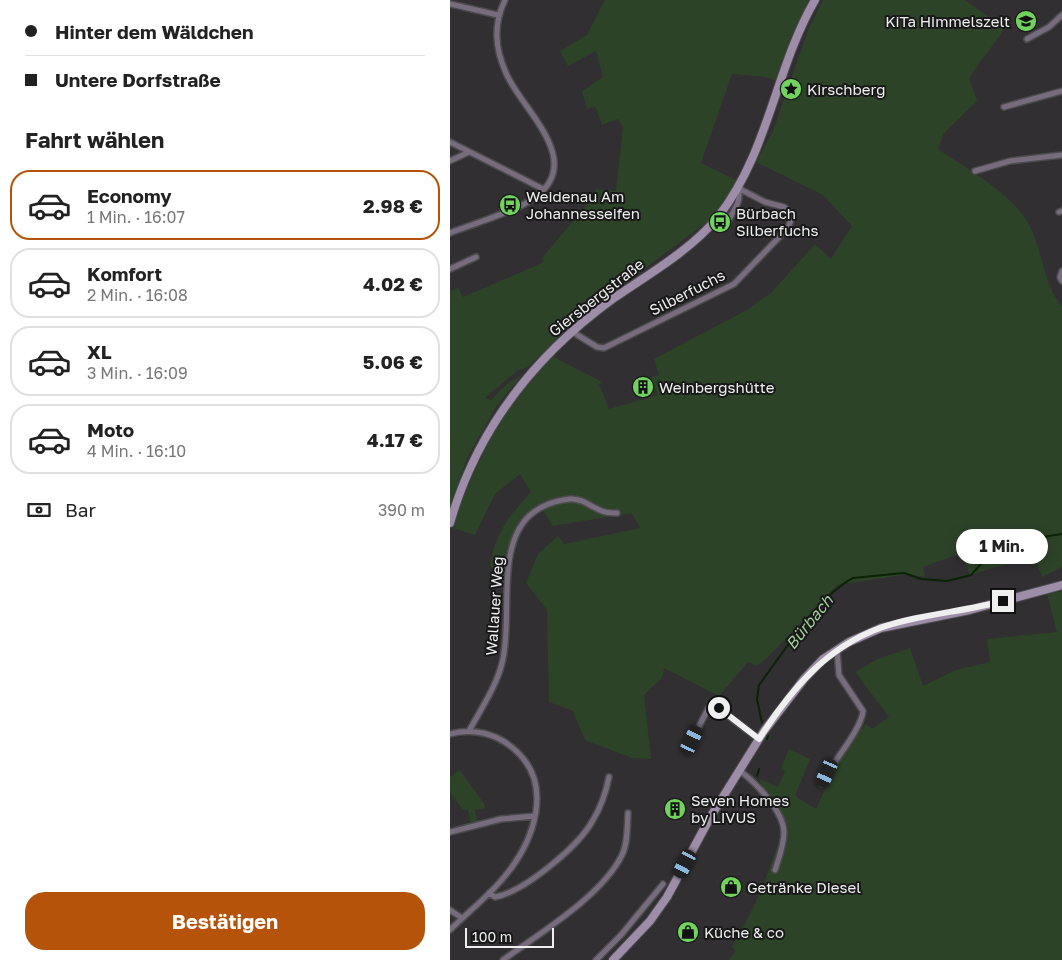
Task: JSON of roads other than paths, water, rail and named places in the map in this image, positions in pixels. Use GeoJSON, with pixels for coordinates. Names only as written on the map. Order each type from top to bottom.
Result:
{"type":"FeatureCollection","features":[{"type":"Feature","properties":{"kind":"street"},"geometry":{"type":"LineString","coordinates":[[450,233],[534,199],[553,173],[551,148],[543,129],[513,87],[506,73],[496,39],[498,16],[504,0]]}},
{"type":"Feature","properties":{"kind":"street","name":"Giersbergstraße"},"geometry":{"type":"LineString","coordinates":[[450,523],[470,469],[496,420],[528,375],[571,331],[700,235],[718,217],[738,188],[760,142],[790,56],[815,0]]}},
{"type":"Feature","properties":{"kind":"street"},"geometry":{"type":"LineString","coordinates":[[450,4],[498,16]]}},
{"type":"Feature","properties":{"kind":"street"},"geometry":{"type":"LineString","coordinates":[[1027,39],[1049,27],[1062,15]]}},
{"type":"Feature","properties":{"kind":"street"},"geometry":{"type":"LineString","coordinates":[[1004,107],[1062,91]]}},
{"type":"Feature","properties":{"kind":"street"},"geometry":{"type":"LineString","coordinates":[[450,142],[543,189]]}},
{"type":"Feature","properties":{"kind":"street"},"geometry":{"type":"LineString","coordinates":[[450,161],[469,152]]}},
{"type":"Feature","properties":{"kind":"street"},"geometry":{"type":"LineString","coordinates":[[975,171],[1010,161],[1062,155]]}},
{"type":"Feature","properties":{"kind":"street","name":"Giersbergstraße"},"geometry":{"type":"LineString","coordinates":[[728,221],[739,201],[738,188]]}},
{"type":"Feature","properties":{"kind":"street","name":"Silberfuchs"},"geometry":{"type":"LineString","coordinates":[[571,331],[597,347],[604,348],[734,284],[788,228],[791,220],[790,212],[784,207],[765,202],[738,188]]}},
{"type":"Feature","properties":{"kind":"street"},"geometry":{"type":"LineString","coordinates":[[450,269],[476,257]]}},
{"type":"Feature","properties":{"kind":"street"},"geometry":{"type":"LineString","coordinates":[[1062,272],[1060,277],[1062,281]]}},
{"type":"Feature","properties":{"kind":"street","name":"Wallauer Weg"},"geometry":{"type":"LineString","coordinates":[[471,731],[502,666],[505,647],[508,558],[521,524],[538,508],[570,499],[577,500],[604,512],[617,513]]}},
{"type":"Feature","properties":{"kind":"street"},"geometry":{"type":"LineString","coordinates":[[613,960],[650,921],[667,897],[739,770],[759,739],[804,678],[823,659],[881,628],[970,610],[1062,585]]}},
{"type":"Feature","properties":{"kind":"street"},"geometry":{"type":"LineString","coordinates":[[822,784],[832,765],[862,720],[864,711],[839,675],[837,650]]}},
{"type":"Feature","properties":{"kind":"street"},"geometry":{"type":"LineString","coordinates":[[684,746],[692,740],[711,703],[759,739]]}},
{"type":"Feature","properties":{"kind":"street"},"geometry":{"type":"LineString","coordinates":[[450,734],[471,731],[488,734],[504,741],[526,761],[537,789],[535,816],[519,854],[505,876],[450,930]]}},
{"type":"Feature","properties":{"kind":"street"},"geometry":{"type":"LineString","coordinates":[[739,770],[754,781],[765,794],[779,817],[784,830],[782,846],[775,870]]}},
{"type":"Feature","properties":{"kind":"street"},"geometry":{"type":"LineString","coordinates":[[489,893],[495,897],[513,892],[538,875],[564,853],[593,821],[610,778]]}},
{"type":"Feature","properties":{"kind":"street"},"geometry":{"type":"LineString","coordinates":[[503,960],[561,919],[615,869],[625,845],[628,814]]}},
{"type":"Feature","properties":{"kind":"street"},"geometry":{"type":"LineString","coordinates":[[450,832],[500,819],[535,816]]}},
{"type":"Feature","properties":{"kind":"street"},"geometry":{"type":"LineString","coordinates":[[596,960],[621,935],[663,884]]}},
{"type":"Feature","properties":{"kind":"street"},"geometry":{"type":"LineString","coordinates":[[450,910],[462,918]]}},
{"type":"Feature","properties":{"kind":"waterway","name":"Bürbach"},"geometry":{"type":"LineString","coordinates":[[762,723],[757,699],[759,685],[814,612],[827,598],[853,578],[904,573],[921,579],[947,581],[971,575],[983,562],[980,546],[1062,534]]}},
{"type":"Feature","properties":{"kind":"waterway","name":"Bürbach"},"geometry":{"type":"LineString","coordinates":[[757,776],[759,769]]}},
{"type":"Feature","properties":{"kind":"place","name":"KiTa Himmelszelt"},"geometry":{"type":"Point","coordinates":[1026,21]}},
{"type":"Feature","properties":{"kind":"place","name":"Kirschberg"},"geometry":{"type":"Point","coordinates":[791,89]}},
{"type":"Feature","properties":{"kind":"place","name":"Weidenau Am Johannesseifen"},"geometry":{"type":"Point","coordinates":[510,205]}},
{"type":"Feature","properties":{"kind":"place","name":"Bürbach Silberfuchs"},"geometry":{"type":"Point","coordinates":[720,222]}},
{"type":"Feature","properties":{"kind":"place","name":"Weinbergshütte"},"geometry":{"type":"Point","coordinates":[643,387]}},
{"type":"Feature","properties":{"kind":"place","name":"Seven Homes by LIVUS"},"geometry":{"type":"Point","coordinates":[675,809]}},
{"type":"Feature","properties":{"kind":"place","name":"Getränke Diesel"},"geometry":{"type":"Point","coordinates":[731,887]}},
{"type":"Feature","properties":{"kind":"place","name":"Küche & co"},"geometry":{"type":"Point","coordinates":[688,932]}}]}
